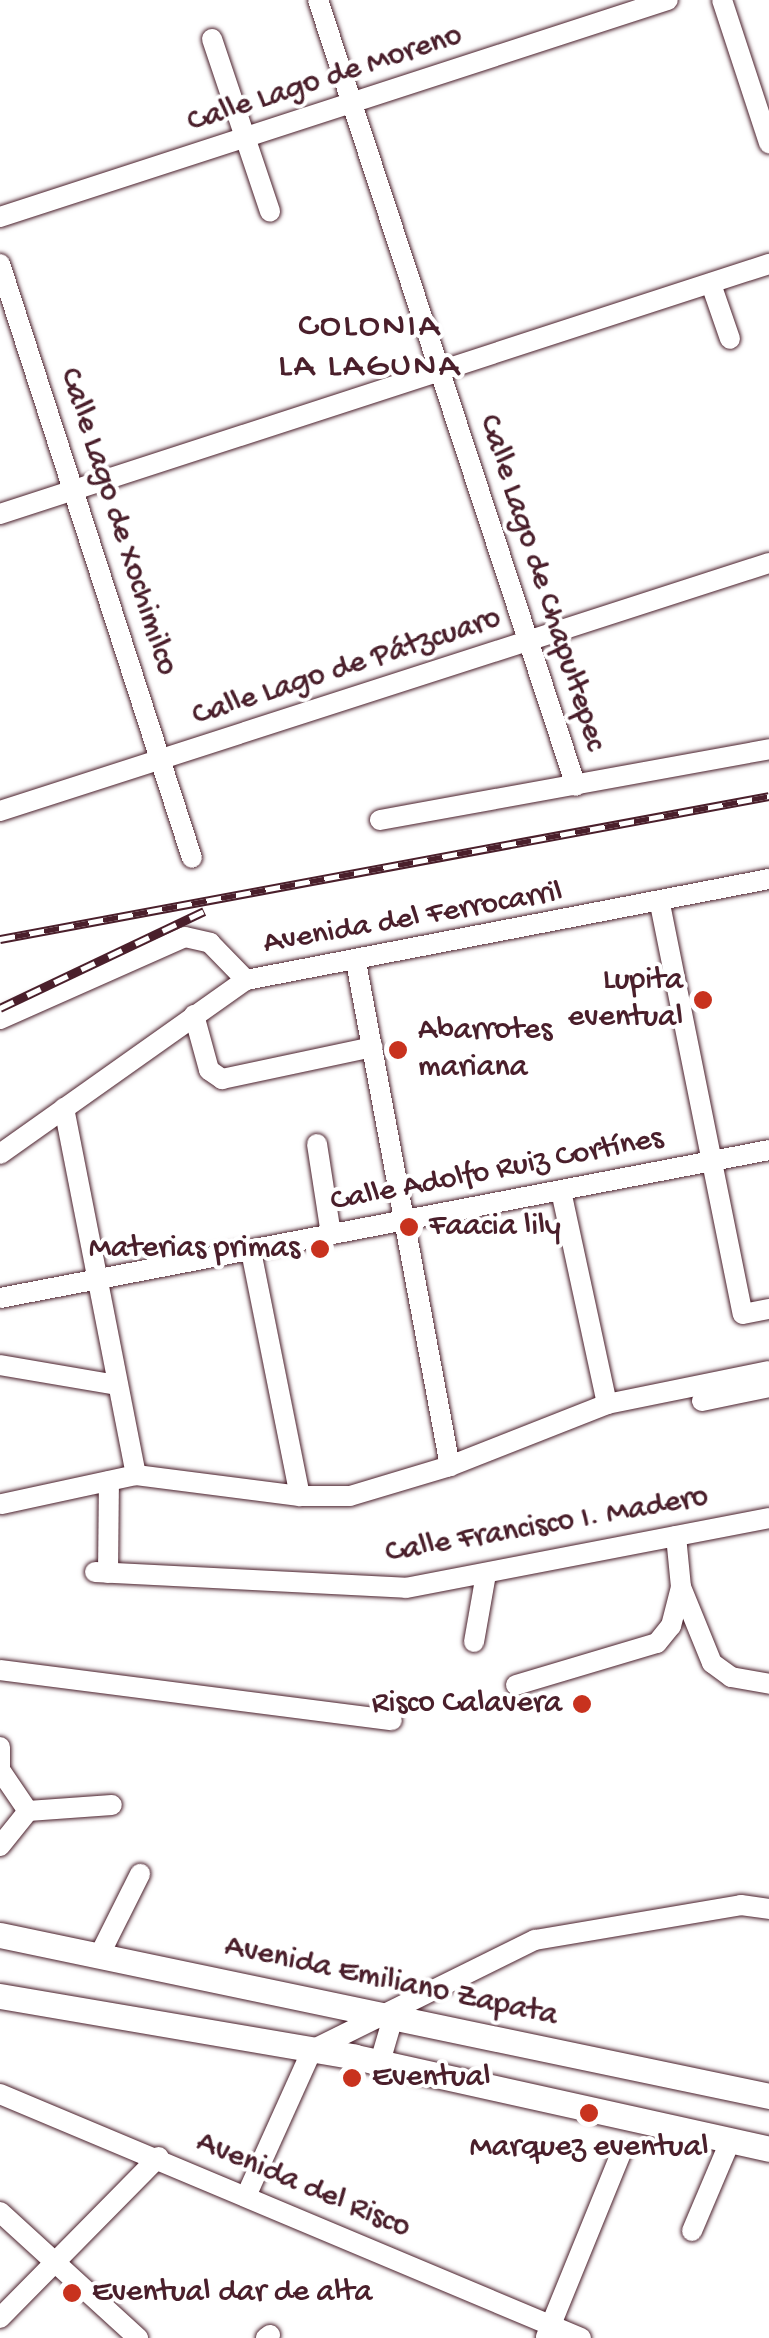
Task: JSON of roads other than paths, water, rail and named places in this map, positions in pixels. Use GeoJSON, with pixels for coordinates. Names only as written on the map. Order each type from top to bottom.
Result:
{"type":"FeatureCollection","features":[{"type":"Feature","properties":{"kind":"main road","name":"Avenida Emiliano Zapata"},"geometry":{"type":"LineString","coordinates":[[0,1935],[394,2014],[769,2096]]}},
{"type":"Feature","properties":{"kind":"main road"},"geometry":{"type":"LineString","coordinates":[[0,1996],[380,2062],[769,2148]]}},
{"type":"Feature","properties":{"kind":"street","name":"Calle Lago de Chapultepec"},"geometry":{"type":"LineString","coordinates":[[318,0],[576,786]]}},
{"type":"Feature","properties":{"kind":"street","name":"Calle Lago de Moreno"},"geometry":{"type":"LineString","coordinates":[[0,217],[352,103],[611,9],[668,0]]}},
{"type":"Feature","properties":{"kind":"street"},"geometry":{"type":"LineString","coordinates":[[722,0],[769,143]]}},
{"type":"Feature","properties":{"kind":"street"},"geometry":{"type":"LineString","coordinates":[[212,39],[270,211]]}},
{"type":"Feature","properties":{"kind":"street","name":"Calle Lago de Xochimilco"},"geometry":{"type":"LineString","coordinates":[[0,264],[164,760],[192,858]]}},
{"type":"Feature","properties":{"kind":"street"},"geometry":{"type":"LineString","coordinates":[[0,514],[769,264]]}},
{"type":"Feature","properties":{"kind":"street"},"geometry":{"type":"LineString","coordinates":[[711,284],[730,339]]}},
{"type":"Feature","properties":{"kind":"street","name":"Calle Lago de Pátzcuaro"},"geometry":{"type":"LineString","coordinates":[[0,811],[769,563]]}},
{"type":"Feature","properties":{"kind":"street"},"geometry":{"type":"LineString","coordinates":[[380,820],[769,750]]}},
{"type":"Feature","properties":{"kind":"street","name":"Avenida del Ferrocarril"},"geometry":{"type":"LineString","coordinates":[[0,1154],[246,980],[660,904],[769,879]]}},
{"type":"Feature","properties":{"kind":"street"},"geometry":{"type":"LineString","coordinates":[[660,904],[743,1314],[769,1309]]}},
{"type":"Feature","properties":{"kind":"street"},"geometry":{"type":"LineString","coordinates":[[0,1020],[185,936],[210,943],[246,980]]}},
{"type":"Feature","properties":{"kind":"street"},"geometry":{"type":"LineString","coordinates":[[356,962],[450,1466]]}},
{"type":"Feature","properties":{"kind":"street"},"geometry":{"type":"LineString","coordinates":[[194,1015],[209,1070],[222,1079],[373,1046]]}},
{"type":"Feature","properties":{"kind":"street"},"geometry":{"type":"LineString","coordinates":[[64,1108],[136,1475]]}},
{"type":"Feature","properties":{"kind":"street"},"geometry":{"type":"LineString","coordinates":[[317,1144],[332,1234]]}},
{"type":"Feature","properties":{"kind":"street","name":"Calle Adolfo Ruiz Cortínes"},"geometry":{"type":"LineString","coordinates":[[0,1298],[769,1150]]}},
{"type":"Feature","properties":{"kind":"street"},"geometry":{"type":"LineString","coordinates":[[561,1191],[607,1404]]}},
{"type":"Feature","properties":{"kind":"street"},"geometry":{"type":"LineString","coordinates":[[251,1251],[300,1496]]}},
{"type":"Feature","properties":{"kind":"street"},"geometry":{"type":"LineString","coordinates":[[0,1365],[117,1385]]}},
{"type":"Feature","properties":{"kind":"street"},"geometry":{"type":"LineString","coordinates":[[2,1504],[136,1475],[300,1496],[350,1496],[450,1466],[607,1404],[769,1371]]}},
{"type":"Feature","properties":{"kind":"street"},"geometry":{"type":"LineString","coordinates":[[702,1400],[769,1387]]}},
{"type":"Feature","properties":{"kind":"street","name":"Calle Francisco I. Madero"},"geometry":{"type":"LineString","coordinates":[[109,1481],[102,1572],[406,1588],[769,1518]]}},
{"type":"Feature","properties":{"kind":"street"},"geometry":{"type":"LineString","coordinates":[[676,1536],[682,1586],[701,1644],[732,1677],[769,1684]]}},
{"type":"Feature","properties":{"kind":"street"},"geometry":{"type":"LineString","coordinates":[[474,1642],[486,1574]]}},
{"type":"Feature","properties":{"kind":"street"},"geometry":{"type":"LineString","coordinates":[[516,1685],[657,1644],[671,1626],[682,1586]]}},
{"type":"Feature","properties":{"kind":"street"},"geometry":{"type":"LineString","coordinates":[[0,1670],[392,1720]]}},
{"type":"Feature","properties":{"kind":"street"},"geometry":{"type":"LineString","coordinates":[[0,1748],[0,1770],[28,1811]]}},
{"type":"Feature","properties":{"kind":"street"},"geometry":{"type":"LineString","coordinates":[[0,1846],[28,1811],[112,1805]]}},
{"type":"Feature","properties":{"kind":"street"},"geometry":{"type":"LineString","coordinates":[[99,1956],[140,1874]]}},
{"type":"Feature","properties":{"kind":"street"},"geometry":{"type":"LineString","coordinates":[[247,2194],[312,2050],[394,2014],[535,1940],[741,1904],[769,1909]]}},
{"type":"Feature","properties":{"kind":"street"},"geometry":{"type":"LineString","coordinates":[[380,2062],[394,2014]]}},
{"type":"Feature","properties":{"kind":"street","name":"Avenida del Risco"},"geometry":{"type":"LineString","coordinates":[[0,2094],[247,2194],[555,2334],[580,2338]]}},
{"type":"Feature","properties":{"kind":"street"},"geometry":{"type":"LineString","coordinates":[[692,2230],[731,2140]]}},
{"type":"Feature","properties":{"kind":"street"},"geometry":{"type":"LineString","coordinates":[[555,2334],[621,2153]]}},
{"type":"Feature","properties":{"kind":"street"},"geometry":{"type":"LineString","coordinates":[[0,2318],[158,2158]]}},
{"type":"Feature","properties":{"kind":"street"},"geometry":{"type":"LineString","coordinates":[[0,2212],[138,2338]]}},
{"type":"Feature","properties":{"kind":"railway"},"geometry":{"type":"LineString","coordinates":[[0,939],[769,796]]}},
{"type":"Feature","properties":{"kind":"railway"},"geometry":{"type":"LineString","coordinates":[[0,1008],[204,911]]}},
{"type":"Feature","properties":{"kind":"place","name":"Lupita eventual"},"geometry":{"type":"Point","coordinates":[703,1000]}},
{"type":"Feature","properties":{"kind":"place","name":"Abarrotes mariana"},"geometry":{"type":"Point","coordinates":[398,1050]}},
{"type":"Feature","properties":{"kind":"place","name":"Faacia lily"},"geometry":{"type":"Point","coordinates":[409,1227]}},
{"type":"Feature","properties":{"kind":"place","name":"Materias primas"},"geometry":{"type":"Point","coordinates":[320,1249]}},
{"type":"Feature","properties":{"kind":"place","name":"Risco Calavera"},"geometry":{"type":"Point","coordinates":[582,1704]}},
{"type":"Feature","properties":{"kind":"place","name":"Eventual"},"geometry":{"type":"Point","coordinates":[352,2078]}},
{"type":"Feature","properties":{"kind":"place","name":"Marquez eventual"},"geometry":{"type":"Point","coordinates":[589,2113]}},
{"type":"Feature","properties":{"kind":"place","name":"Eventual dar de alta"},"geometry":{"type":"Point","coordinates":[72,2293]}},
{"type":"Feature","properties":{"kind":"district","name":"COLONIA LA LAGUNA"},"geometry":{"type":"Point","coordinates":[370,348]}}]}
